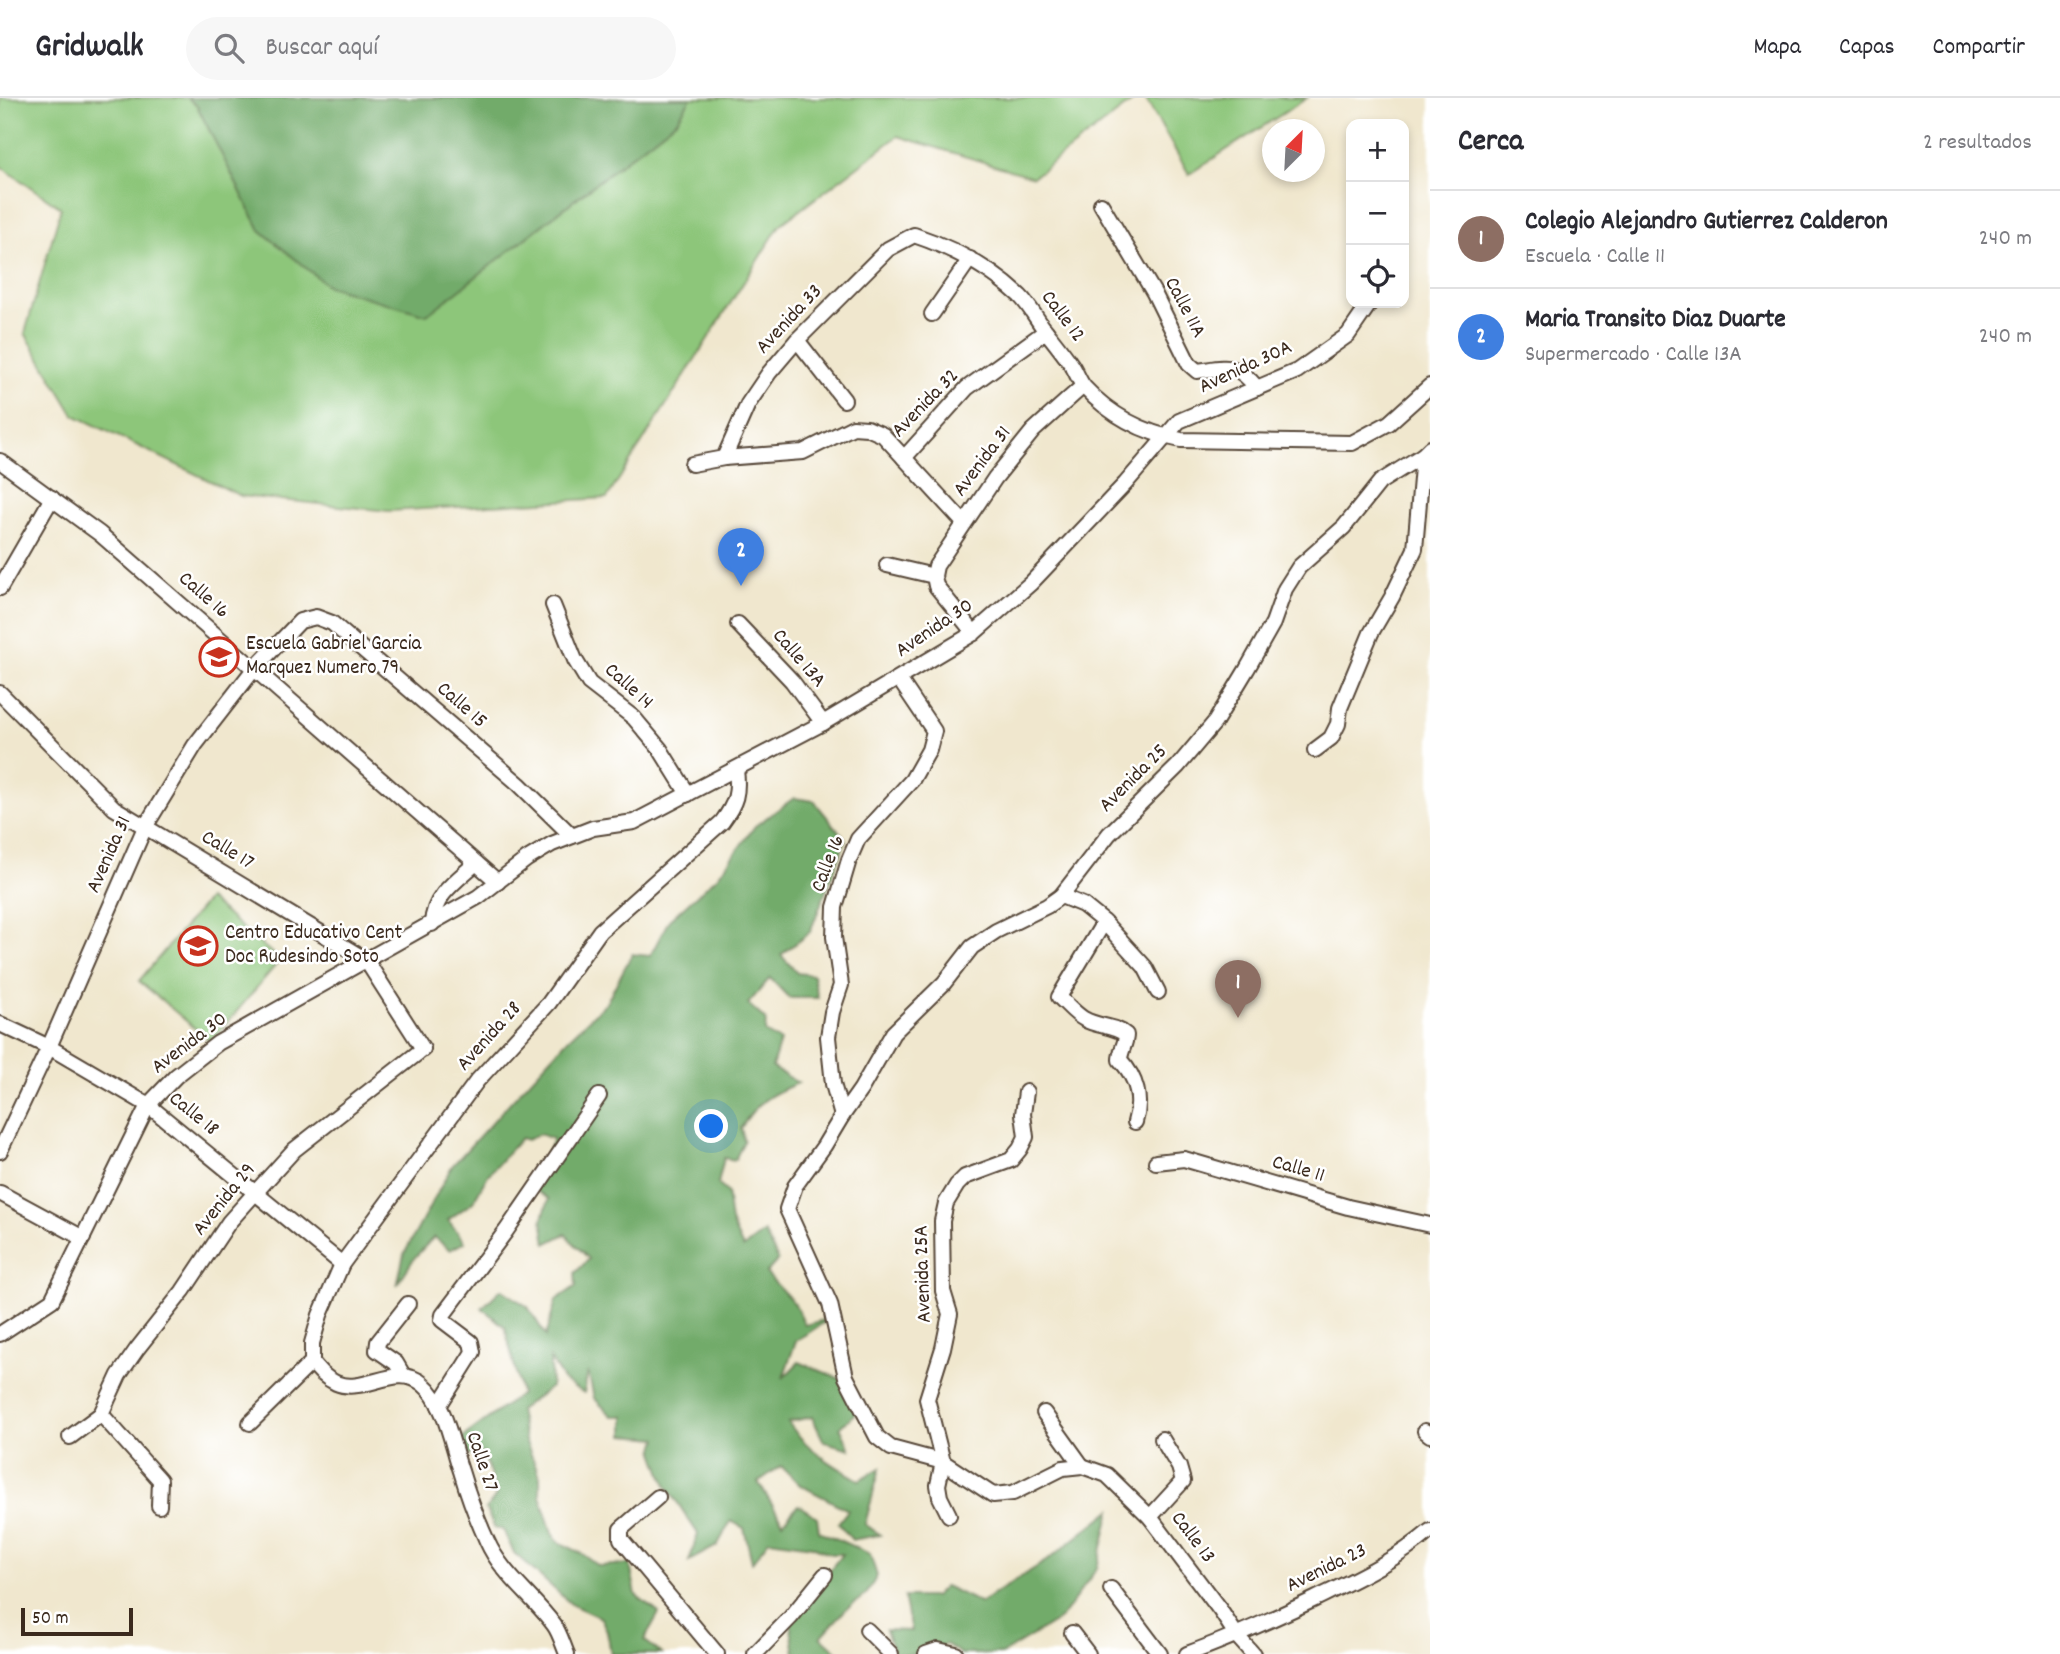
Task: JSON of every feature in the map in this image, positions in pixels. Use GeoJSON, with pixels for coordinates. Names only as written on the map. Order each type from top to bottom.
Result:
{"type":"FeatureCollection","features":[{"type":"Feature","properties":{"kind":"street","name":"Calle 11A"},"geometry":{"type":"LineString","coordinates":[[1101,204],[1154,293],[1189,364],[1197,371],[1228,367],[1245,373],[1257,388]]}},
{"type":"Feature","properties":{"kind":"street","name":"Calle 12"},"geometry":{"type":"LineString","coordinates":[[914,235],[941,244],[970,259],[1021,297],[1073,367],[1083,386],[1127,421],[1164,437]]}},
{"type":"Feature","properties":{"kind":"street","name":"Avenida 33"},"geometry":{"type":"LineString","coordinates":[[724,458],[748,404],[769,373],[797,340],[888,249],[914,235]]}},
{"type":"Feature","properties":{"kind":"street"},"geometry":{"type":"LineString","coordinates":[[932,314],[970,259]]}},
{"type":"Feature","properties":{"kind":"street","name":"Avenida 30A"},"geometry":{"type":"LineString","coordinates":[[1164,437],[1179,421],[1297,371],[1348,335],[1367,308]]}},
{"type":"Feature","properties":{"kind":"street","name":"Avenida 32"},"geometry":{"type":"LineString","coordinates":[[904,458],[967,388],[1046,331]]}},
{"type":"Feature","properties":{"kind":"street"},"geometry":{"type":"LineString","coordinates":[[797,340],[844,400]]}},
{"type":"Feature","properties":{"kind":"street","name":"Avenida 31"},"geometry":{"type":"LineString","coordinates":[[934,576],[936,566],[995,478],[1033,431],[1083,386]]}},
{"type":"Feature","properties":{"kind":"street"},"geometry":{"type":"LineString","coordinates":[[1164,437],[1181,440],[1352,443],[1390,423],[1430,386]]}},
{"type":"Feature","properties":{"kind":"street"},"geometry":{"type":"LineString","coordinates":[[692,464],[724,458],[803,452],[853,427],[867,428],[883,435],[964,523]]}},
{"type":"Feature","properties":{"kind":"street","name":"Avenida 30"},"geometry":{"type":"LineString","coordinates":[[0,1334],[52,1300],[148,1105],[176,1076],[218,1043],[478,897],[552,844],[593,828],[634,822],[823,723],[974,633],[1031,583],[1125,484],[1164,437]]}},
{"type":"Feature","properties":{"kind":"street"},"geometry":{"type":"LineString","coordinates":[[1315,750],[1331,738],[1338,724],[1340,708],[1371,633],[1415,549],[1427,451]]}},
{"type":"Feature","properties":{"kind":"street","name":"Avenida 25"},"geometry":{"type":"LineString","coordinates":[[943,1462],[891,1448],[877,1437],[846,1377],[830,1304],[787,1209],[795,1186],[862,1089],[894,1032],[944,983],[972,947],[1061,896],[1109,834],[1178,766],[1215,722],[1273,623],[1285,589],[1299,566],[1344,527],[1380,482],[1427,451]]}},
{"type":"Feature","properties":{"kind":"street","name":"Calle 16"},"geometry":{"type":"LineString","coordinates":[[0,461],[100,534],[498,882]]}},
{"type":"Feature","properties":{"kind":"street"},"geometry":{"type":"LineString","coordinates":[[0,588],[51,498]]}},
{"type":"Feature","properties":{"kind":"street"},"geometry":{"type":"LineString","coordinates":[[887,565],[934,576],[936,586],[974,633]]}},
{"type":"Feature","properties":{"kind":"street","name":"Calle 14"},"geometry":{"type":"LineString","coordinates":[[552,606],[575,660],[589,683],[634,718],[660,749],[688,794]]}},
{"type":"Feature","properties":{"kind":"street","name":"Avenida 31"},"geometry":{"type":"LineString","coordinates":[[0,1151],[49,1047],[145,827],[195,745],[254,669],[300,621],[316,617]]}},
{"type":"Feature","properties":{"kind":"street","name":"Calle 15"},"geometry":{"type":"LineString","coordinates":[[316,617],[332,624],[353,641],[519,783],[572,835]]}},
{"type":"Feature","properties":{"kind":"street","name":"Calle 13A"},"geometry":{"type":"LineString","coordinates":[[738,624],[792,681],[823,723]]}},
{"type":"Feature","properties":{"kind":"street","name":"Calle 16"},"geometry":{"type":"LineString","coordinates":[[842,1116],[833,1084],[828,1037],[832,1012],[841,985],[834,937],[835,907],[858,839],[912,780],[929,750],[934,731],[899,679]]}},
{"type":"Feature","properties":{"kind":"street","name":"Calle 17"},"geometry":{"type":"LineString","coordinates":[[0,693],[114,808],[366,960],[423,1049]]}},
{"type":"Feature","properties":{"kind":"street","name":"Avenida 28"},"geometry":{"type":"LineString","coordinates":[[312,1362],[312,1343],[320,1315],[342,1264],[477,1082],[549,1003],[600,931],[722,822],[733,807],[738,788],[736,770]]}},
{"type":"Feature","properties":{"kind":"street"},"geometry":{"type":"LineString","coordinates":[[432,924],[432,911],[441,895],[476,863]]}},
{"type":"Feature","properties":{"kind":"street"},"geometry":{"type":"LineString","coordinates":[[1061,896],[1083,905],[1104,922],[1145,967],[1158,992]]}},
{"type":"Feature","properties":{"kind":"street"},"geometry":{"type":"LineString","coordinates":[[1104,922],[1059,997],[1083,1018],[1099,1026],[1120,1029],[1126,1035],[1120,1060],[1126,1066],[1139,1094],[1135,1122]]}},
{"type":"Feature","properties":{"kind":"street","name":"Calle 18"},"geometry":{"type":"LineString","coordinates":[[0,1024],[49,1047],[148,1105],[342,1264]]}},
{"type":"Feature","properties":{"kind":"street","name":"Avenida 29"},"geometry":{"type":"LineString","coordinates":[[101,1414],[119,1375],[183,1291],[229,1222],[293,1150],[423,1049]]}},
{"type":"Feature","properties":{"kind":"street","name":"Avenida 25A"},"geometry":{"type":"LineString","coordinates":[[949,1515],[940,1497],[938,1485],[943,1462],[927,1399],[943,1348],[950,1314],[943,1291],[942,1221],[946,1203],[965,1177],[1011,1160],[1020,1149],[1026,1137],[1023,1114],[1026,1092]]}},
{"type":"Feature","properties":{"kind":"street"},"geometry":{"type":"LineString","coordinates":[[439,1406],[473,1352],[471,1342],[442,1320],[443,1315],[506,1231],[599,1096]]}},
{"type":"Feature","properties":{"kind":"street","name":"Calle 11"},"geometry":{"type":"LineString","coordinates":[[1156,1162],[1184,1159],[1348,1207],[1430,1225]]}},
{"type":"Feature","properties":{"kind":"street"},"geometry":{"type":"LineString","coordinates":[[0,1193],[83,1238]]}},
{"type":"Feature","properties":{"kind":"street","name":"Calle 27"},"geometry":{"type":"LineString","coordinates":[[408,1304],[378,1342],[377,1350],[396,1363],[403,1375],[421,1381],[432,1392],[488,1544],[505,1572],[555,1627],[568,1654]]}},
{"type":"Feature","properties":{"kind":"street"},"geometry":{"type":"LineString","coordinates":[[250,1423],[312,1362],[323,1376],[338,1384],[358,1384],[403,1375]]}},
{"type":"Feature","properties":{"kind":"street"},"geometry":{"type":"LineString","coordinates":[[943,1462],[993,1495],[1013,1493],[1063,1468],[1082,1466],[1044,1413]]}},
{"type":"Feature","properties":{"kind":"street"},"geometry":{"type":"LineString","coordinates":[[69,1437],[101,1414],[160,1480],[159,1506]]}},
{"type":"Feature","properties":{"kind":"street"},"geometry":{"type":"LineString","coordinates":[[1150,1517],[1183,1481],[1179,1468],[1162,1439]]}},
{"type":"Feature","properties":{"kind":"street","name":"Calle 13"},"geometry":{"type":"LineString","coordinates":[[1082,1466],[1107,1475],[1150,1517],[1253,1654]]}},
{"type":"Feature","properties":{"kind":"street"},"geometry":{"type":"LineString","coordinates":[[658,1497],[621,1529],[619,1534],[717,1654]]}},
{"type":"Feature","properties":{"kind":"street","name":"Avenida 23"},"geometry":{"type":"LineString","coordinates":[[1237,1636],[1374,1571],[1410,1549],[1430,1531]]}},
{"type":"Feature","properties":{"kind":"street"},"geometry":{"type":"LineString","coordinates":[[755,1654],[791,1617],[825,1575]]}},
{"type":"Feature","properties":{"kind":"street"},"geometry":{"type":"LineString","coordinates":[[1111,1589],[1160,1654]]}},
{"type":"Feature","properties":{"kind":"street"},"geometry":{"type":"LineString","coordinates":[[867,1630],[891,1654]]}},
{"type":"Feature","properties":{"kind":"street"},"geometry":{"type":"LineString","coordinates":[[1072,1633],[1088,1654]]}},
{"type":"Feature","properties":{"kind":"street"},"geometry":{"type":"LineString","coordinates":[[1187,1654],[1237,1636]]}},
{"type":"Feature","properties":{"kind":"street"},"geometry":{"type":"LineString","coordinates":[[926,1654],[938,1650],[955,1653]]}},
{"type":"Feature","properties":{"kind":"green space"},"geometry":{"type":"Polygon","coordinates":[[[0,98],[188,98],[197,106],[677,120],[691,98],[1137,98],[1033,177],[898,136],[780,225],[607,498],[389,511],[241,496],[74,415],[25,333],[61,208],[0,166],[0,98]]]}},
{"type":"Feature","properties":{"kind":"green space"},"geometry":{"type":"Polygon","coordinates":[[[188,98],[691,98],[677,120],[427,315],[328,286],[260,230],[197,106],[188,98]]]}},
{"type":"Feature","properties":{"kind":"green space"},"geometry":{"type":"Polygon","coordinates":[[[1145,98],[1307,98],[1274,119],[1262,119],[1262,127],[1189,174],[1145,98]]]}},
{"type":"Feature","properties":{"kind":"green space"},"geometry":{"type":"Polygon","coordinates":[[[794,798],[814,801],[846,840],[810,932],[781,955],[797,973],[813,975],[818,998],[789,998],[770,978],[748,1004],[766,1020],[765,1032],[780,1041],[772,1067],[798,1083],[772,1095],[752,1112],[741,1128],[744,1141],[735,1160],[724,1158],[718,1184],[727,1192],[731,1222],[743,1248],[764,1232],[778,1260],[766,1273],[795,1304],[805,1325],[831,1318],[796,1341],[783,1378],[799,1362],[841,1379],[857,1412],[840,1427],[850,1449],[824,1442],[812,1417],[788,1422],[811,1448],[859,1480],[880,1468],[865,1524],[880,1535],[852,1540],[838,1523],[848,1510],[800,1485],[781,1466],[758,1482],[783,1522],[798,1505],[817,1517],[819,1531],[870,1554],[877,1576],[866,1595],[847,1608],[821,1637],[840,1654],[795,1654],[790,1622],[842,1554],[831,1554],[812,1546],[769,1540],[752,1562],[744,1528],[731,1521],[717,1546],[689,1561],[698,1534],[666,1485],[654,1452],[658,1438],[624,1435],[624,1416],[612,1416],[594,1398],[588,1371],[584,1393],[564,1381],[550,1359],[551,1387],[519,1410],[525,1440],[540,1476],[540,1495],[552,1533],[557,1541],[599,1566],[630,1564],[636,1595],[659,1613],[644,1640],[662,1654],[611,1654],[607,1631],[601,1618],[572,1605],[514,1553],[503,1530],[494,1528],[486,1509],[497,1495],[483,1453],[464,1456],[463,1437],[521,1394],[505,1327],[482,1308],[501,1289],[528,1307],[546,1336],[556,1300],[576,1286],[575,1273],[589,1259],[565,1234],[546,1244],[542,1220],[549,1199],[532,1188],[553,1139],[539,1134],[527,1140],[521,1138],[488,1175],[473,1202],[448,1220],[465,1242],[450,1250],[434,1237],[415,1257],[397,1285],[404,1254],[452,1166],[569,1038],[606,1003],[632,954],[650,956],[669,920],[718,876],[755,826],[794,798]]]}},
{"type":"Feature","properties":{"kind":"green space"},"geometry":{"type":"Polygon","coordinates":[[[208,899],[280,960],[211,1042],[139,981],[208,899]]]}},
{"type":"Feature","properties":{"kind":"green space"},"geometry":{"type":"Polygon","coordinates":[[[1111,1510],[1097,1568],[1061,1618],[1002,1654],[961,1654],[946,1644],[918,1654],[894,1654],[886,1630],[911,1631],[904,1597],[934,1597],[945,1586],[980,1603],[1049,1559],[1111,1510]]]}},
{"type":"Feature","properties":{"kind":"place","name":"Maria Transito Diaz Duarte"},"geometry":{"type":"Point","coordinates":[741,586]}},
{"type":"Feature","properties":{"kind":"place","name":"Escuela Gabriel Garcia Marquez Numero 79"},"geometry":{"type":"Point","coordinates":[219,657]}},
{"type":"Feature","properties":{"kind":"place","name":"Centro Educativo Cent Doc Rudesindo Soto"},"geometry":{"type":"Point","coordinates":[198,946]}},
{"type":"Feature","properties":{"kind":"place","name":"Colegio Alejandro Gutierrez Calderon"},"geometry":{"type":"Point","coordinates":[1238,1018]}}]}
